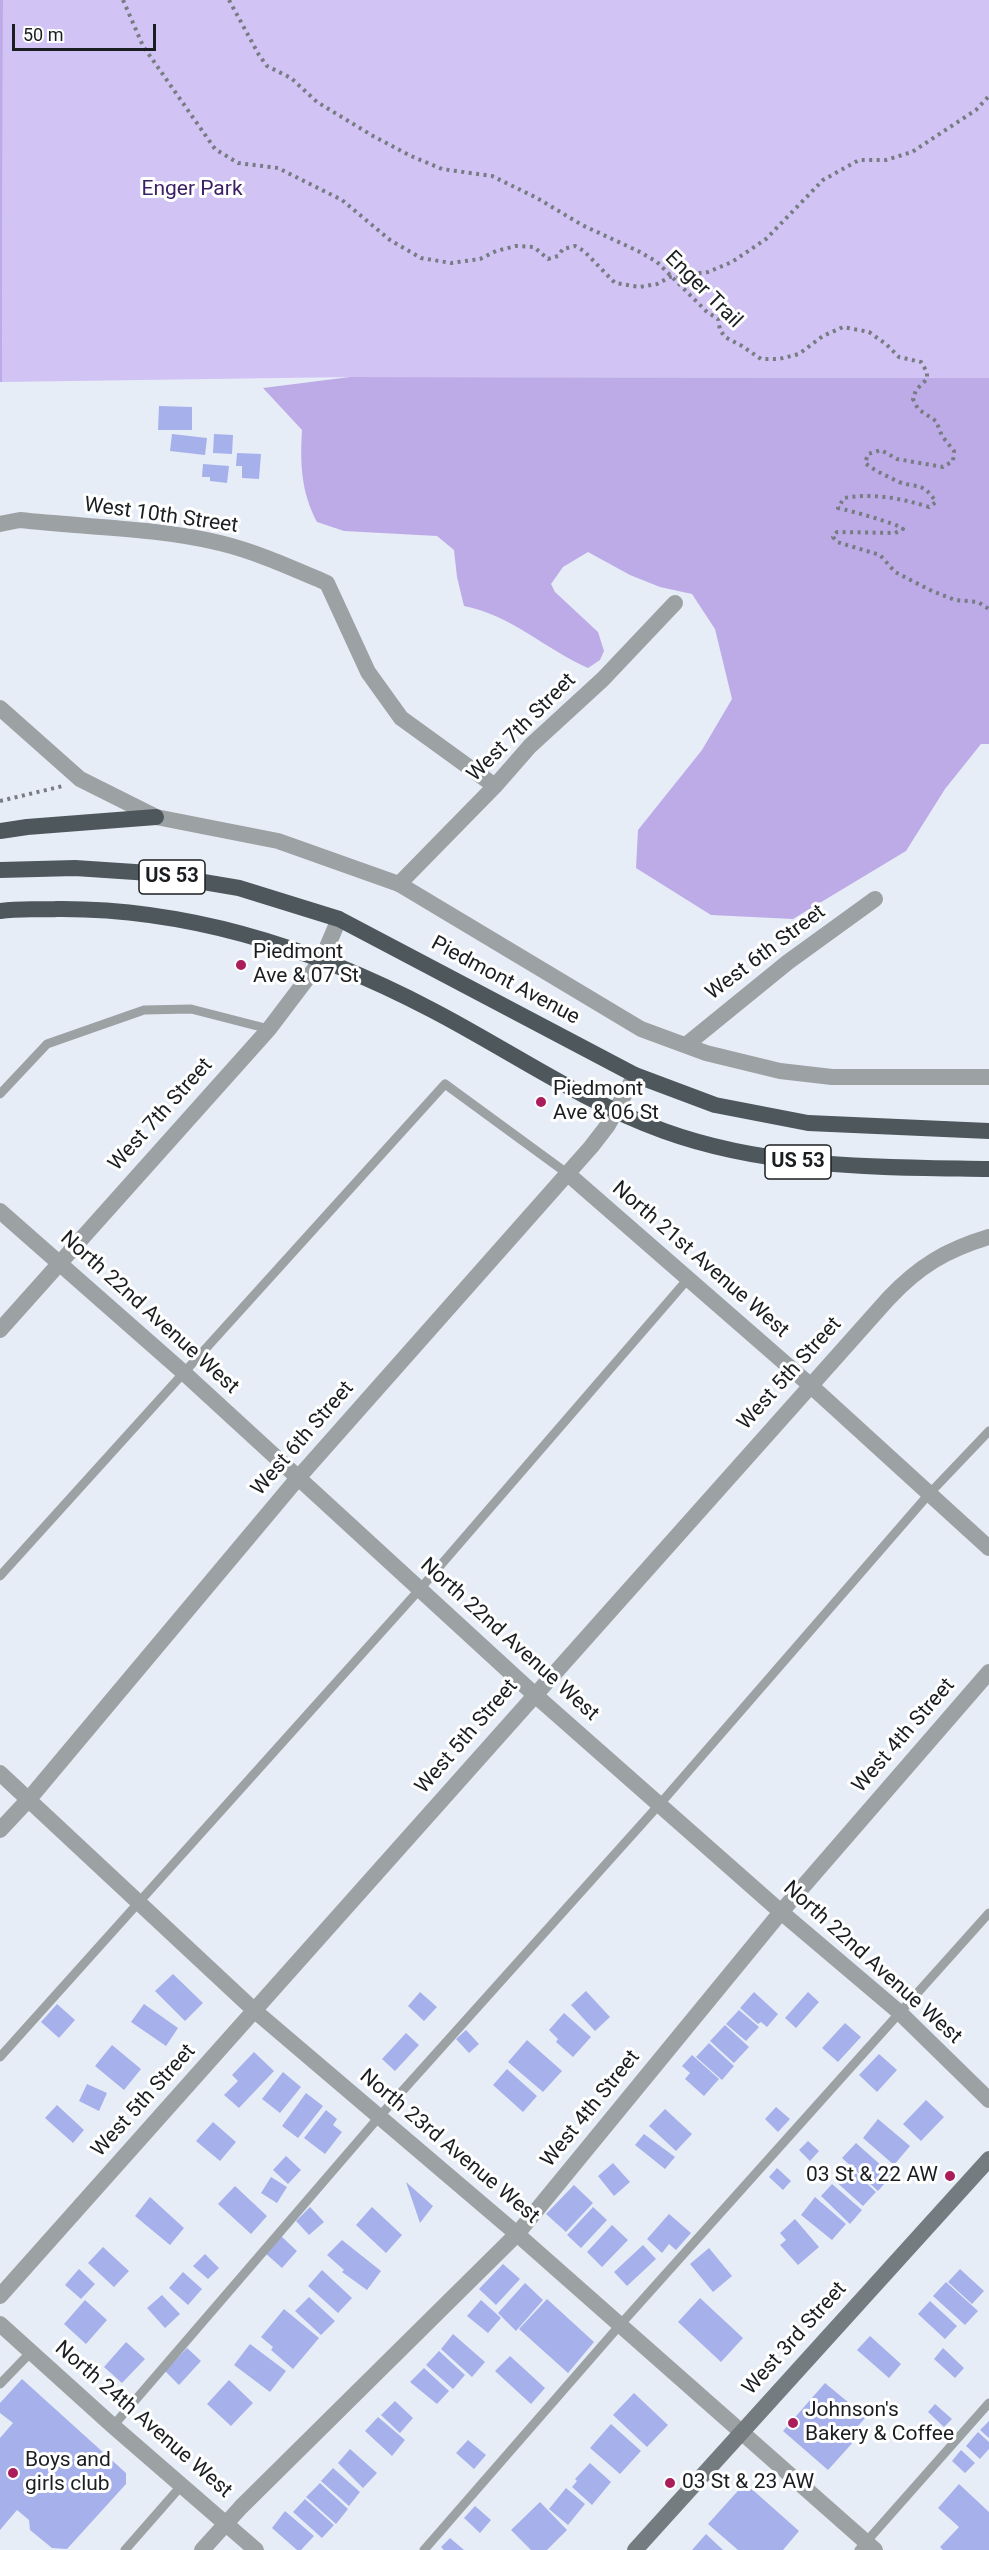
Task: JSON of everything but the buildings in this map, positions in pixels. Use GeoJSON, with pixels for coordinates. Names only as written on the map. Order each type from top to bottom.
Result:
{"type":"FeatureCollection","features":[{"type":"Feature","properties":{"kind":"highway"},"geometry":{"type":"LineString","coordinates":[[0,831],[156,818]]}},
{"type":"Feature","properties":{"kind":"highway","name":"Piedmont Avenue"},"geometry":{"type":"LineString","coordinates":[[0,870],[75,868],[150,873],[239,888],[339,919],[635,1075],[715,1105],[790,1121],[852,1127],[989,1131]]}},
{"type":"Feature","properties":{"kind":"highway","name":"US 53"},"geometry":{"type":"LineString","coordinates":[[0,911],[72,909],[133,912],[233,930],[322,959],[432,1009],[547,1076],[615,1112],[685,1138],[779,1159],[851,1166],[989,1169]]}},
{"type":"Feature","properties":{"kind":"main road","name":"West 3rd Street"},"geometry":{"type":"LineString","coordinates":[[634,2550],[989,2159]]}},
{"type":"Feature","properties":{"kind":"street","name":"West 10th Street"},"geometry":{"type":"LineString","coordinates":[[0,524],[20,520],[219,543],[266,557],[327,584],[368,672],[401,718],[495,786]]}},
{"type":"Feature","properties":{"kind":"street","name":"West 7th Street"},"geometry":{"type":"LineString","coordinates":[[399,884],[495,786],[530,746],[603,679],[675,603]]}},
{"type":"Feature","properties":{"kind":"street","name":"Piedmont Avenue"},"geometry":{"type":"LineString","coordinates":[[0,708],[80,779],[156,818],[278,841],[399,884],[641,1029],[744,1064],[832,1077],[989,1077]]}},
{"type":"Feature","properties":{"kind":"street","name":"West 6th Street"},"geometry":{"type":"LineString","coordinates":[[686,1045],[780,968],[875,899]]}},
{"type":"Feature","properties":{"kind":"street","name":"West 7th Street"},"geometry":{"type":"LineString","coordinates":[[0,1330],[269,1029],[322,959],[339,919]]}},
{"type":"Feature","properties":{"kind":"street","name":"West 6th Street"},"geometry":{"type":"LineString","coordinates":[[0,1830],[29,1799],[298,1478],[591,1147],[615,1112],[635,1075]]}},
{"type":"Feature","properties":{"kind":"street","name":"North 21st Avenue West"},"geometry":{"type":"LineString","coordinates":[[568,1174],[810,1385],[989,1548]]}},
{"type":"Feature","properties":{"kind":"street","name":"North 22nd Avenue West"},"geometry":{"type":"LineString","coordinates":[[0,1211],[183,1371],[535,1695],[781,1912],[899,2012],[989,2100]]}},
{"type":"Feature","properties":{"kind":"street","name":"West 5th Street"},"geometry":{"type":"LineString","coordinates":[[0,2296],[810,1385],[912,1274],[941,1255],[989,1238]]}},
{"type":"Feature","properties":{"kind":"street","name":"West 4th Street"},"geometry":{"type":"LineString","coordinates":[[202,2550],[226,2522],[517,2234],[781,1912],[989,1672]]}},
{"type":"Feature","properties":{"kind":"street","name":"North 23rd Avenue West"},"geometry":{"type":"LineString","coordinates":[[0,1773],[255,2011],[517,2234],[867,2547]]}},
{"type":"Feature","properties":{"kind":"street","name":"North 24th Avenue West"},"geometry":{"type":"LineString","coordinates":[[0,2324],[256,2550]]}},
{"type":"Feature","properties":{"kind":"lane"},"geometry":{"type":"LineString","coordinates":[[0,1094],[48,1044],[144,1010],[191,1009],[269,1029]]}},
{"type":"Feature","properties":{"kind":"lane"},"geometry":{"type":"LineString","coordinates":[[0,1576],[445,1084],[568,1174]]}},
{"type":"Feature","properties":{"kind":"lane"},"geometry":{"type":"LineString","coordinates":[[0,2057],[420,1589],[687,1280]]}},
{"type":"Feature","properties":{"kind":"lane"},"geometry":{"type":"LineString","coordinates":[[113,2426],[379,2117],[659,1805],[929,1494],[989,1431]]}},
{"type":"Feature","properties":{"kind":"lane"},"geometry":{"type":"LineString","coordinates":[[424,2550],[620,2325],[989,1913]]}},
{"type":"Feature","properties":{"kind":"lane"},"geometry":{"type":"LineString","coordinates":[[0,2384],[31,2352]]}},
{"type":"Feature","properties":{"kind":"lane"},"geometry":{"type":"LineString","coordinates":[[867,2547],[989,2403]]}},
{"type":"Feature","properties":{"kind":"lane"},"geometry":{"type":"LineString","coordinates":[[124,2550],[182,2485]]}},
{"type":"Feature","properties":{"kind":"path"},"geometry":{"type":"LineString","coordinates":[[123,0],[143,46],[215,149],[238,163],[278,168],[342,200],[390,240],[421,258],[451,263],[480,259],[496,251],[516,246],[534,247],[548,259],[558,256],[563,249],[575,246],[584,251],[615,283],[639,287],[657,284],[670,277],[708,272],[732,262],[766,239],[823,180],[860,160],[886,160],[912,152],[976,110],[989,96]]}},
{"type":"Feature","properties":{"kind":"path","name":"Enger Trail"},"geometry":{"type":"LineString","coordinates":[[229,0],[267,66],[291,78],[317,102],[392,146],[442,169],[492,176],[537,198],[582,225],[657,262],[707,312],[718,319],[720,330],[725,337],[760,359],[779,359],[799,354],[824,336],[843,327],[869,332],[899,357],[921,362],[927,372],[927,379],[916,390],[913,399],[918,409],[936,422],[942,436],[954,451],[953,461],[943,467],[897,459],[881,450],[868,454],[865,463],[875,471],[900,482],[920,485],[936,502],[929,507],[893,497],[873,495],[844,498],[838,508],[879,521],[897,524],[903,530],[895,533],[837,532],[833,537],[837,542],[880,555],[896,572],[932,591],[955,600],[978,602],[989,609]]}},
{"type":"Feature","properties":{"kind":"path"},"geometry":{"type":"LineString","coordinates":[[0,801],[64,786],[80,779]]}},
{"type":"Feature","properties":{"kind":"green space","name":"Enger Park"},"geometry":{"type":"Polygon","coordinates":[[[3,0],[989,0],[989,378],[350,377],[2,382],[3,0]]]}},
{"type":"Feature","properties":{"kind":"shaded area"},"geometry":{"type":"Polygon","coordinates":[[[0,0],[3,0],[2,382],[0,382],[0,0]]]}},
{"type":"Feature","properties":{"kind":"shaded area"},"geometry":{"type":"Polygon","coordinates":[[[350,377],[989,378],[989,744],[981,744],[945,789],[906,851],[793,919],[711,915],[636,868],[638,830],[702,750],[732,699],[715,629],[692,594],[660,587],[630,575],[588,552],[563,567],[551,584],[555,592],[598,632],[604,651],[600,660],[588,668],[497,617],[464,606],[454,550],[437,536],[344,531],[317,522],[308,500],[303,477],[302,430],[263,388],[350,377]]]}},
{"type":"Feature","properties":{"kind":"place","name":"Piedmont Ave & 07 St"},"geometry":{"type":"Point","coordinates":[241,965]}},
{"type":"Feature","properties":{"kind":"place","name":"Piedmont Ave & 06 St"},"geometry":{"type":"Point","coordinates":[541,1102]}},
{"type":"Feature","properties":{"kind":"place","name":"03 St & 22 AW"},"geometry":{"type":"Point","coordinates":[950,2176]}},
{"type":"Feature","properties":{"kind":"place","name":"Johnson's Bakery & Coffee"},"geometry":{"type":"Point","coordinates":[793,2423]}},
{"type":"Feature","properties":{"kind":"place","name":"Boys and girls club"},"geometry":{"type":"Point","coordinates":[13,2473]}},
{"type":"Feature","properties":{"kind":"place","name":"03 St & 23 AW"},"geometry":{"type":"Point","coordinates":[670,2483]}}]}
